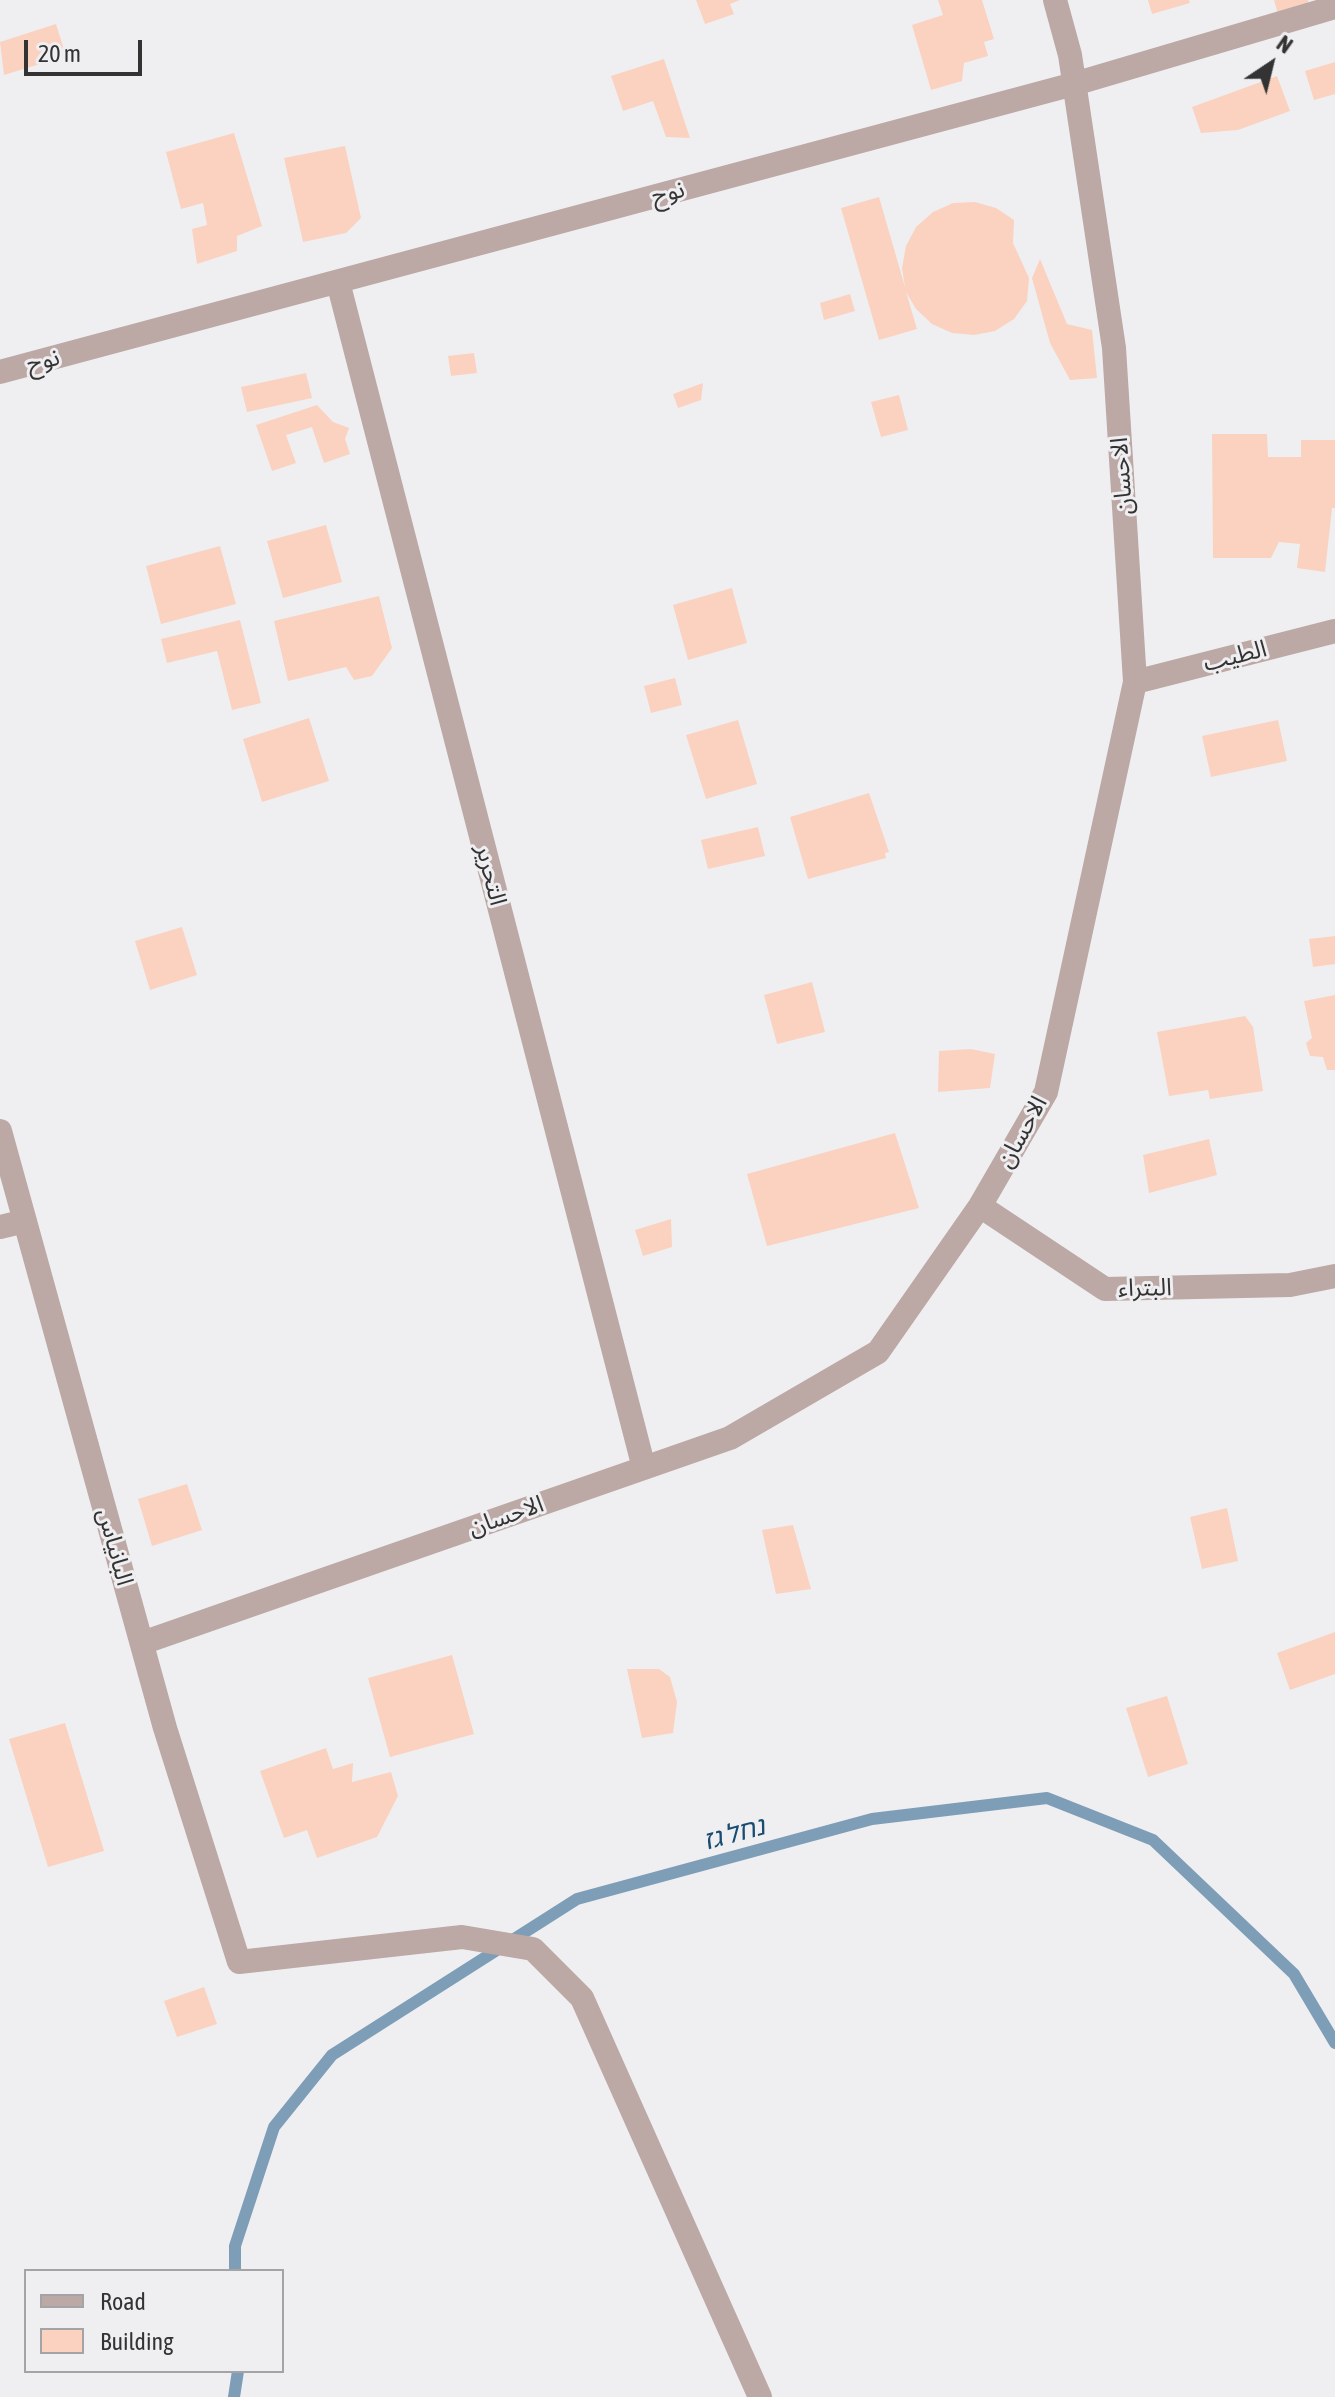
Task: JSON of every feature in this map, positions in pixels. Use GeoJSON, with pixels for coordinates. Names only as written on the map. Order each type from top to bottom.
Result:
{"type":"FeatureCollection","features":[{"type":"Feature","properties":{"kind":"street","name":"الاحسان"},"geometry":{"type":"LineString","coordinates":[[142,1643],[730,1438],[878,1352],[980,1206],[1046,1092],[1135,682],[1114,348],[1074,84],[1055,0]]}},
{"type":"Feature","properties":{"kind":"street","name":"نوح"},"geometry":{"type":"LineString","coordinates":[[0,372],[1074,84],[1335,7]]}},
{"type":"Feature","properties":{"kind":"street","name":"التحرير"},"geometry":{"type":"LineString","coordinates":[[338,282],[644,1468]]}},
{"type":"Feature","properties":{"kind":"street","name":"الطيب"},"geometry":{"type":"LineString","coordinates":[[1135,682],[1335,631]]}},
{"type":"Feature","properties":{"kind":"street","name":"البانياس"},"geometry":{"type":"LineString","coordinates":[[0,1131],[142,1643],[239,1962],[462,1937],[533,1949],[582,1998],[760,2397]]}},
{"type":"Feature","properties":{"kind":"street","name":"البتراء"},"geometry":{"type":"LineString","coordinates":[[980,1206],[1105,1289],[1290,1285],[1335,1276]]}},
{"type":"Feature","properties":{"kind":"street"},"geometry":{"type":"LineString","coordinates":[[0,1227],[25,1221]]}},
{"type":"Feature","properties":{"kind":"building"},"geometry":{"type":"Polygon","coordinates":[[[696,0],[740,0],[730,4],[734,14],[705,24],[696,0]]]}},
{"type":"Feature","properties":{"kind":"building"},"geometry":{"type":"Polygon","coordinates":[[[938,0],[982,0],[994,39],[984,42],[988,56],[964,63],[962,81],[931,90],[912,25],[943,15],[938,0]]]}},
{"type":"Feature","properties":{"kind":"building"},"geometry":{"type":"Polygon","coordinates":[[[1148,0],[1189,0],[1190,3],[1152,14],[1148,0]]]}},
{"type":"Feature","properties":{"kind":"building"},"geometry":{"type":"Polygon","coordinates":[[[1274,0],[1308,0],[1309,5],[1278,14],[1274,0]]]}},
{"type":"Feature","properties":{"kind":"building"},"geometry":{"type":"Polygon","coordinates":[[[56,24],[66,56],[4,75],[0,42],[56,24]]]}},
{"type":"Feature","properties":{"kind":"building"},"geometry":{"type":"Polygon","coordinates":[[[664,59],[690,138],[666,137],[653,101],[623,111],[611,76],[664,59]]]}},
{"type":"Feature","properties":{"kind":"building"},"geometry":{"type":"Polygon","coordinates":[[[1335,62],[1335,94],[1314,100],[1305,71],[1335,62]]]}},
{"type":"Feature","properties":{"kind":"building"},"geometry":{"type":"Polygon","coordinates":[[[1277,76],[1290,111],[1238,130],[1201,133],[1192,107],[1277,76]]]}},
{"type":"Feature","properties":{"kind":"building"},"geometry":{"type":"Polygon","coordinates":[[[234,133],[262,226],[237,236],[237,251],[197,264],[192,229],[207,225],[203,203],[181,209],[166,152],[234,133]]]}},
{"type":"Feature","properties":{"kind":"building"},"geometry":{"type":"Polygon","coordinates":[[[345,146],[361,218],[346,233],[303,242],[284,158],[345,146]]]}},
{"type":"Feature","properties":{"kind":"building"},"geometry":{"type":"Polygon","coordinates":[[[879,197],[905,287],[902,268],[906,246],[916,227],[933,212],[953,203],[975,202],[996,208],[1014,220],[1013,243],[1029,278],[1027,301],[1014,319],[995,331],[974,335],[952,333],[932,324],[916,309],[906,292],[917,329],[879,340],[841,208],[879,197]]]}},
{"type":"Feature","properties":{"kind":"building"},"geometry":{"type":"Polygon","coordinates":[[[1040,259],[1067,324],[1092,330],[1097,378],[1070,380],[1050,343],[1032,278],[1040,259]]]}},
{"type":"Feature","properties":{"kind":"building"},"geometry":{"type":"Polygon","coordinates":[[[850,294],[855,311],[824,320],[820,303],[850,294]]]}},
{"type":"Feature","properties":{"kind":"building"},"geometry":{"type":"Polygon","coordinates":[[[474,353],[477,373],[451,376],[448,356],[474,353]]]}},
{"type":"Feature","properties":{"kind":"building"},"geometry":{"type":"Polygon","coordinates":[[[306,373],[312,398],[247,412],[241,387],[306,373]]]}},
{"type":"Feature","properties":{"kind":"building"},"geometry":{"type":"Polygon","coordinates":[[[703,383],[701,400],[678,408],[673,394],[703,383]]]}},
{"type":"Feature","properties":{"kind":"building"},"geometry":{"type":"Polygon","coordinates":[[[899,395],[908,430],[881,437],[871,402],[899,395]]]}},
{"type":"Feature","properties":{"kind":"building"},"geometry":{"type":"Polygon","coordinates":[[[317,405],[333,422],[349,428],[345,439],[350,454],[324,463],[312,427],[286,435],[296,463],[272,471],[256,425],[317,405]]]}},
{"type":"Feature","properties":{"kind":"building"},"geometry":{"type":"Polygon","coordinates":[[[1212,434],[1267,434],[1268,457],[1301,457],[1301,440],[1335,440],[1335,508],[1332,508],[1325,572],[1297,568],[1300,544],[1279,542],[1271,558],[1213,558],[1212,434]]]}},
{"type":"Feature","properties":{"kind":"building"},"geometry":{"type":"Polygon","coordinates":[[[326,525],[342,582],[283,598],[267,541],[326,525]]]}},
{"type":"Feature","properties":{"kind":"building"},"geometry":{"type":"Polygon","coordinates":[[[220,546],[236,604],[161,624],[146,566],[220,546]]]}},
{"type":"Feature","properties":{"kind":"building"},"geometry":{"type":"Polygon","coordinates":[[[732,588],[747,643],[688,660],[673,605],[732,588]]]}},
{"type":"Feature","properties":{"kind":"building"},"geometry":{"type":"Polygon","coordinates":[[[379,596],[392,648],[372,676],[354,680],[346,667],[288,681],[274,621],[379,596]]]}},
{"type":"Feature","properties":{"kind":"building"},"geometry":{"type":"Polygon","coordinates":[[[240,620],[261,703],[232,710],[217,651],[167,663],[161,639],[240,620]]]}},
{"type":"Feature","properties":{"kind":"building"},"geometry":{"type":"Polygon","coordinates":[[[675,678],[682,705],[651,713],[644,686],[675,678]]]}},
{"type":"Feature","properties":{"kind":"building"},"geometry":{"type":"Polygon","coordinates":[[[309,718],[329,781],[262,802],[243,739],[309,718]]]}},
{"type":"Feature","properties":{"kind":"building"},"geometry":{"type":"Polygon","coordinates":[[[738,720],[757,784],[706,799],[686,735],[738,720]]]}},
{"type":"Feature","properties":{"kind":"building"},"geometry":{"type":"Polygon","coordinates":[[[1278,720],[1287,761],[1211,777],[1202,736],[1278,720]]]}},
{"type":"Feature","properties":{"kind":"building"},"geometry":{"type":"Polygon","coordinates":[[[869,793],[889,852],[885,853],[886,858],[808,879],[790,817],[869,793]]]}},
{"type":"Feature","properties":{"kind":"building"},"geometry":{"type":"Polygon","coordinates":[[[758,827],[765,856],[708,869],[701,840],[758,827]]]}},
{"type":"Feature","properties":{"kind":"building"},"geometry":{"type":"Polygon","coordinates":[[[182,927],[197,975],[150,990],[135,941],[182,927]]]}},
{"type":"Feature","properties":{"kind":"building"},"geometry":{"type":"Polygon","coordinates":[[[1335,936],[1335,964],[1313,967],[1309,939],[1335,936]]]}},
{"type":"Feature","properties":{"kind":"building"},"geometry":{"type":"Polygon","coordinates":[[[812,982],[825,1032],[777,1044],[764,995],[812,982]]]}},
{"type":"Feature","properties":{"kind":"building"},"geometry":{"type":"Polygon","coordinates":[[[1335,995],[1335,1070],[1327,1070],[1323,1057],[1310,1056],[1306,1043],[1312,1038],[1304,1001],[1335,995]]]}},
{"type":"Feature","properties":{"kind":"building"},"geometry":{"type":"Polygon","coordinates":[[[1245,1016],[1253,1027],[1263,1091],[1210,1099],[1208,1090],[1169,1096],[1157,1032],[1245,1016]]]}},
{"type":"Feature","properties":{"kind":"building"},"geometry":{"type":"Polygon","coordinates":[[[971,1049],[995,1054],[990,1088],[938,1092],[939,1051],[971,1049]]]}},
{"type":"Feature","properties":{"kind":"building"},"geometry":{"type":"Polygon","coordinates":[[[895,1133],[919,1208],[767,1246],[747,1174],[895,1133]]]}},
{"type":"Feature","properties":{"kind":"building"},"geometry":{"type":"Polygon","coordinates":[[[1209,1139],[1217,1175],[1149,1193],[1143,1155],[1209,1139]]]}},
{"type":"Feature","properties":{"kind":"building"},"geometry":{"type":"Polygon","coordinates":[[[671,1219],[672,1247],[643,1256],[635,1230],[671,1219]]]}},
{"type":"Feature","properties":{"kind":"building"},"geometry":{"type":"Polygon","coordinates":[[[187,1484],[202,1530],[152,1546],[138,1499],[187,1484]]]}},
{"type":"Feature","properties":{"kind":"building"},"geometry":{"type":"Polygon","coordinates":[[[1227,1508],[1238,1561],[1202,1569],[1190,1517],[1227,1508]]]}},
{"type":"Feature","properties":{"kind":"building"},"geometry":{"type":"Polygon","coordinates":[[[793,1525],[811,1589],[776,1594],[762,1530],[793,1525]]]}},
{"type":"Feature","properties":{"kind":"building"},"geometry":{"type":"Polygon","coordinates":[[[1335,1632],[1335,1674],[1290,1690],[1277,1653],[1335,1632]]]}},
{"type":"Feature","properties":{"kind":"building"},"geometry":{"type":"Polygon","coordinates":[[[452,1655],[474,1734],[390,1757],[368,1678],[452,1655]]]}},
{"type":"Feature","properties":{"kind":"building"},"geometry":{"type":"Polygon","coordinates":[[[627,1669],[659,1669],[670,1677],[677,1702],[673,1733],[642,1738],[627,1669]]]}},
{"type":"Feature","properties":{"kind":"building"},"geometry":{"type":"Polygon","coordinates":[[[1167,1696],[1188,1764],[1148,1777],[1126,1708],[1167,1696]]]}},
{"type":"Feature","properties":{"kind":"building"},"geometry":{"type":"Polygon","coordinates":[[[65,1723],[104,1851],[48,1867],[9,1739],[65,1723]]]}},
{"type":"Feature","properties":{"kind":"building"},"geometry":{"type":"Polygon","coordinates":[[[326,1748],[333,1769],[353,1763],[352,1782],[391,1772],[398,1796],[377,1837],[317,1858],[307,1830],[284,1838],[260,1771],[326,1748]]]}},
{"type":"Feature","properties":{"kind":"building"},"geometry":{"type":"Polygon","coordinates":[[[204,1987],[217,2024],[177,2037],[164,2001],[204,1987]]]}},
{"type":"Feature","properties":{"kind":"waterway","name":"נחל גז"},"geometry":{"type":"LineString","coordinates":[[235,2269],[235,2246],[274,2127],[332,2055],[577,1899],[872,1819],[1047,1798],[1153,1840],[1294,1974],[1335,2043]]}},
{"type":"Feature","properties":{"kind":"waterway","name":"נחל גז"},"geometry":{"type":"LineString","coordinates":[[234,2397],[238,2373]]}}]}
